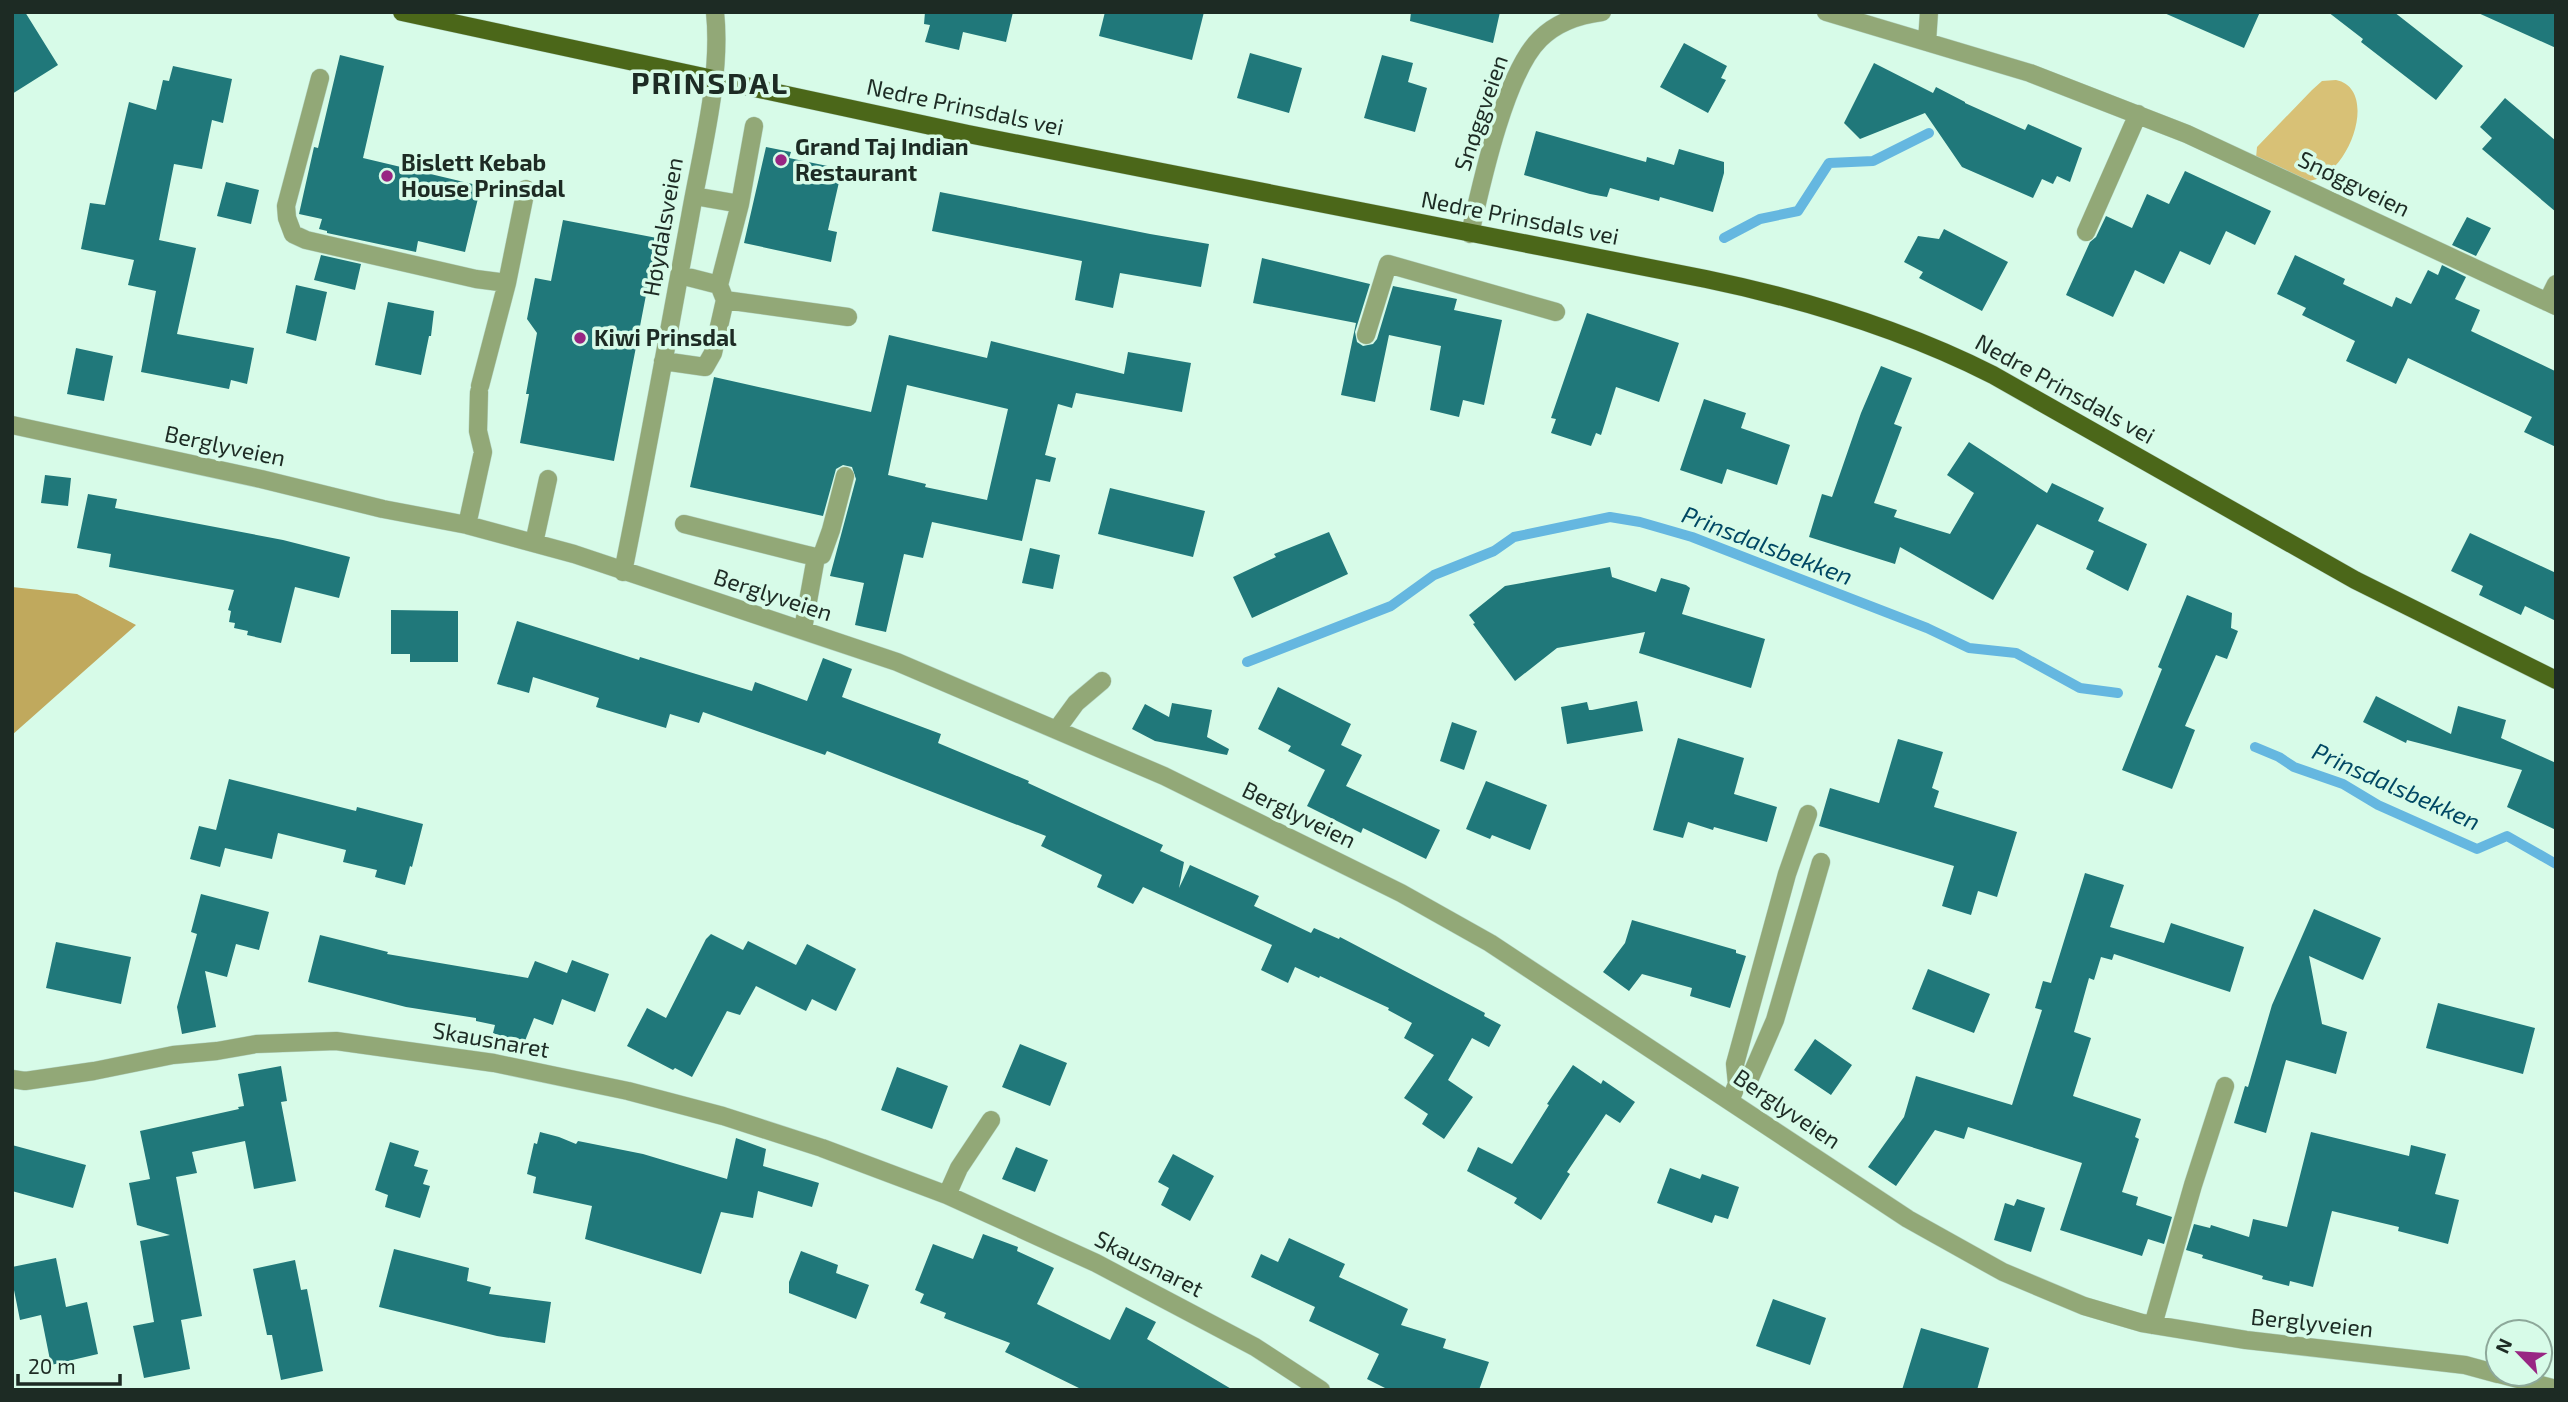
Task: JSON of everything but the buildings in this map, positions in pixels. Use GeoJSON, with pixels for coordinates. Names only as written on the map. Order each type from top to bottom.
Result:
{"type":"FeatureCollection","features":[{"type":"Feature","properties":{"kind":"main road","name":"Nedre Prinsdals vei"},"geometry":{"type":"LineString","coordinates":[[402,12],[980,136],[1618,262],[1787,298],[1868,321],[1938,348],[2034,398],[2356,580],[2556,680]]}},
{"type":"Feature","properties":{"kind":"street","name":"Høydalsveien"},"geometry":{"type":"LineString","coordinates":[[623,572],[694,196],[713,80],[717,32],[715,12]]}},
{"type":"Feature","properties":{"kind":"street","name":"Snøggveien"},"geometry":{"type":"LineString","coordinates":[[1470,234],[1485,172],[1512,84],[1525,57],[1538,41],[1559,24],[1582,15],[1602,12]]}},
{"type":"Feature","properties":{"kind":"street","name":"Snøggveien"},"geometry":{"type":"LineString","coordinates":[[1826,12],[2030,73],[2138,114],[2233,154],[2551,304],[2556,284]]}},
{"type":"Feature","properties":{"kind":"street"},"geometry":{"type":"LineString","coordinates":[[1927,41],[1928,12]]}},
{"type":"Feature","properties":{"kind":"street"},"geometry":{"type":"LineString","coordinates":[[320,78],[285,206],[293,234],[306,240],[475,279],[508,283]]}},
{"type":"Feature","properties":{"kind":"street"},"geometry":{"type":"LineString","coordinates":[[2086,232],[2138,114]]}},
{"type":"Feature","properties":{"kind":"street"},"geometry":{"type":"LineString","coordinates":[[663,361],[705,367],[713,354],[722,292],[754,126]]}},
{"type":"Feature","properties":{"kind":"street"},"geometry":{"type":"LineString","coordinates":[[467,525],[483,452],[478,431],[480,389],[508,283],[526,189]]}},
{"type":"Feature","properties":{"kind":"street"},"geometry":{"type":"LineString","coordinates":[[694,196],[740,204]]}},
{"type":"Feature","properties":{"kind":"street"},"geometry":{"type":"LineString","coordinates":[[1366,335],[1388,264],[1556,312]]}},
{"type":"Feature","properties":{"kind":"street"},"geometry":{"type":"LineString","coordinates":[[680,275],[722,292],[848,317]]}},
{"type":"Feature","properties":{"kind":"street","name":"Berglyveien"},"geometry":{"type":"LineString","coordinates":[[12,425],[261,479],[383,509],[467,525],[534,543],[897,662],[1174,781],[1401,892],[1490,943],[1733,1092],[1908,1219],[1961,1251],[2003,1272],[2084,1306],[2153,1325],[2246,1340],[2465,1365],[2484,1370]]}},
{"type":"Feature","properties":{"kind":"street"},"geometry":{"type":"LineString","coordinates":[[684,524],[816,556],[822,555],[845,476]]}},
{"type":"Feature","properties":{"kind":"street"},"geometry":{"type":"LineString","coordinates":[[534,543],[548,479]]}},
{"type":"Feature","properties":{"kind":"street"},"geometry":{"type":"LineString","coordinates":[[803,629],[816,556]]}},
{"type":"Feature","properties":{"kind":"street"},"geometry":{"type":"LineString","coordinates":[[1057,729],[1076,703],[1102,681]]}},
{"type":"Feature","properties":{"kind":"street"},"geometry":{"type":"LineString","coordinates":[[1733,1092],[1735,1064],[1787,874],[1808,814]]}},
{"type":"Feature","properties":{"kind":"street"},"geometry":{"type":"LineString","coordinates":[[1733,1092],[1750,1078],[1775,1020],[1821,862]]}},
{"type":"Feature","properties":{"kind":"street","name":"Skausnaret"},"geometry":{"type":"LineString","coordinates":[[12,1079],[25,1081],[173,1055],[256,1044],[336,1041],[494,1063],[628,1091],[736,1120],[822,1148],[947,1195],[1096,1263],[1255,1347],[1321,1390]]}},
{"type":"Feature","properties":{"kind":"street"},"geometry":{"type":"LineString","coordinates":[[2153,1325],[2225,1086]]}},
{"type":"Feature","properties":{"kind":"street"},"geometry":{"type":"LineString","coordinates":[[947,1195],[959,1168],[991,1120]]}},
{"type":"Feature","properties":{"kind":"shaded area"},"geometry":{"type":"Polygon","coordinates":[[[2336,80],[2349,87],[2356,100],[2357,116],[2354,134],[2335,166],[2321,177],[2306,181],[2256,158],[2257,147],[2312,90],[2322,81],[2336,80]]]}},
{"type":"Feature","properties":{"kind":"shaded area"},"geometry":{"type":"Polygon","coordinates":[[[12,587],[77,594],[136,625],[12,735],[12,587]]]}},
{"type":"Feature","properties":{"kind":"waterway"},"geometry":{"type":"LineString","coordinates":[[1724,238],[1760,219],[1798,211],[1829,163],[1873,161],[1929,133]]}},
{"type":"Feature","properties":{"kind":"waterway","name":"Prinsdalsbekken"},"geometry":{"type":"LineString","coordinates":[[1247,662],[1391,606],[1434,575],[1494,551],[1514,537],[1610,517],[1640,522],[1692,537],[1927,628],[1969,648],[2016,653],[2080,688],[2118,693]]}},
{"type":"Feature","properties":{"kind":"waterway","name":"Prinsdalsbekken"},"geometry":{"type":"LineString","coordinates":[[2255,747],[2294,767],[2343,784],[2378,805],[2477,849],[2507,836],[2556,864]]}},
{"type":"Feature","properties":{"kind":"place","name":"Grand Taj Indian Restaurant"},"geometry":{"type":"Point","coordinates":[781,160]}},
{"type":"Feature","properties":{"kind":"place","name":"Bislett Kebab House Prinsdal"},"geometry":{"type":"Point","coordinates":[387,176]}},
{"type":"Feature","properties":{"kind":"place","name":"Kiwi Prinsdal"},"geometry":{"type":"Point","coordinates":[580,338]}},
{"type":"Feature","properties":{"kind":"district","name":"PRINSDAL"},"geometry":{"type":"Point","coordinates":[710,84]}}]}
